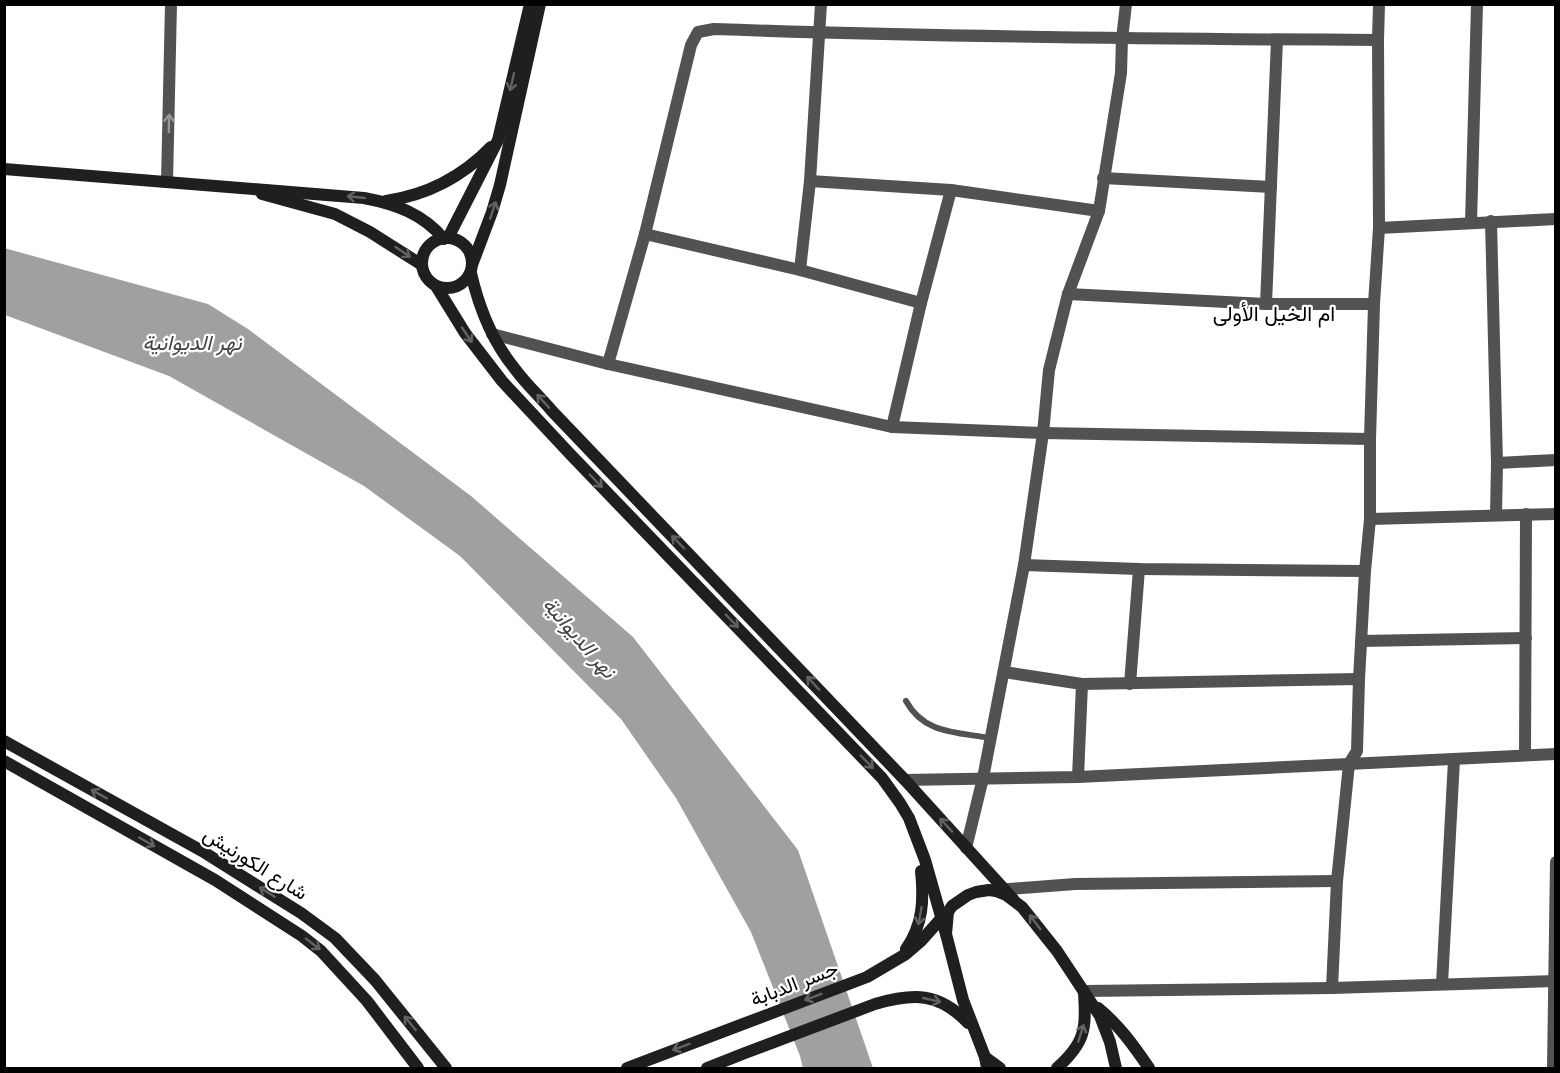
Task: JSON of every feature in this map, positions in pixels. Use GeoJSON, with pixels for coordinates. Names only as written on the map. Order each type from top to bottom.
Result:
{"type":"FeatureCollection","features":[{"type":"Feature","properties":{"kind":"main road"},"geometry":{"type":"LineString","coordinates":[[446,238],[498,140],[530,4]]}},
{"type":"Feature","properties":{"kind":"main road"},"geometry":{"type":"LineString","coordinates":[[540,4],[500,185],[472,269],[466,280],[452,288],[436,286],[424,274],[423,258],[430,245],[437,240],[446,238],[456,240],[469,250],[472,257],[472,269],[479,304],[492,334],[515,370],[905,780],[1005,893],[1030,914],[1093,1004],[1105,1026],[1116,1068]]}},
{"type":"Feature","properties":{"kind":"main road"},"geometry":{"type":"LineString","coordinates":[[381,201],[410,196],[450,180],[471,166],[498,140]]}},
{"type":"Feature","properties":{"kind":"main road"},"geometry":{"type":"LineString","coordinates":[[4,169],[232,186],[381,201],[419,216],[446,238]]}},
{"type":"Feature","properties":{"kind":"main road"},"geometry":{"type":"LineString","coordinates":[[232,186],[335,214],[370,232],[422,265]]}},
{"type":"Feature","properties":{"kind":"main road"},"geometry":{"type":"LineString","coordinates":[[436,286],[471,342],[502,381],[882,778],[909,818],[925,860],[963,1000],[986,1063],[1000,1068]]}},
{"type":"Feature","properties":{"kind":"main road","name":"شارع الكورنيش"},"geometry":{"type":"LineString","coordinates":[[4,741],[202,851],[302,913],[335,938],[375,980],[446,1068]]}},
{"type":"Feature","properties":{"kind":"main road","name":"شارع الكورنيش"},"geometry":{"type":"LineString","coordinates":[[4,761],[215,880],[302,936],[321,951],[360,993],[418,1068]]}},
{"type":"Feature","properties":{"kind":"main road"},"geometry":{"type":"LineString","coordinates":[[900,957],[914,939],[920,922],[923,896],[920,862],[909,818]]}},
{"type":"Feature","properties":{"kind":"main road","name":"جسر الدبابة"},"geometry":{"type":"LineString","coordinates":[[627,1068],[867,977],[921,941],[952,906],[968,895],[976,892],[1005,893]]}},
{"type":"Feature","properties":{"kind":"main road"},"geometry":{"type":"LineString","coordinates":[[946,934],[946,920],[952,906]]}},
{"type":"Feature","properties":{"kind":"main road"},"geometry":{"type":"LineString","coordinates":[[1057,1068],[1068,1059],[1083,1034],[1084,991]]}},
{"type":"Feature","properties":{"kind":"main road"},"geometry":{"type":"LineString","coordinates":[[707,1068],[896,998],[919,997],[939,1000],[956,1010],[969,1023],[978,1039]]}},
{"type":"Feature","properties":{"kind":"main road"},"geometry":{"type":"LineString","coordinates":[[1093,1004],[1112,1019],[1149,1068]]}},
{"type":"Feature","properties":{"kind":"main road"},"geometry":{"type":"LineString","coordinates":[[432,1050],[454,1068]]}},
{"type":"Feature","properties":{"kind":"street"},"geometry":{"type":"LineString","coordinates":[[167,182],[171,4]]}},
{"type":"Feature","properties":{"kind":"street"},"geometry":{"type":"LineString","coordinates":[[800,270],[810,181],[821,4]]}},
{"type":"Feature","properties":{"kind":"street"},"geometry":{"type":"LineString","coordinates":[[966,848],[983,778],[1024,565],[1043,433],[1049,370],[1068,294],[1099,211],[1121,74],[1126,4]]}},
{"type":"Feature","properties":{"kind":"street"},"geometry":{"type":"LineString","coordinates":[[1332,988],[1337,881],[1349,764],[1357,751],[1361,641],[1370,519],[1374,304],[1379,228],[1379,4]]}},
{"type":"Feature","properties":{"kind":"street"},"geometry":{"type":"LineString","coordinates":[[1472,223],[1477,4]]}},
{"type":"Feature","properties":{"kind":"street"},"geometry":{"type":"LineString","coordinates":[[608,364],[645,234],[690,45],[698,32],[714,29],[1122,39],[1378,40]]}},
{"type":"Feature","properties":{"kind":"street"},"geometry":{"type":"LineString","coordinates":[[1266,304],[1277,40]]}},
{"type":"Feature","properties":{"kind":"street"},"geometry":{"type":"LineString","coordinates":[[1103,178],[1271,187]]}},
{"type":"Feature","properties":{"kind":"street"},"geometry":{"type":"LineString","coordinates":[[810,181],[951,190],[1099,211]]}},
{"type":"Feature","properties":{"kind":"street"},"geometry":{"type":"LineString","coordinates":[[892,427],[921,303],[951,190]]}},
{"type":"Feature","properties":{"kind":"street"},"geometry":{"type":"LineString","coordinates":[[1379,228],[1556,219]]}},
{"type":"Feature","properties":{"kind":"street"},"geometry":{"type":"LineString","coordinates":[[1491,221],[1497,463],[1496,515]]}},
{"type":"Feature","properties":{"kind":"street"},"geometry":{"type":"LineString","coordinates":[[645,234],[800,270],[921,303]]}},
{"type":"Feature","properties":{"kind":"street"},"geometry":{"type":"LineString","coordinates":[[1068,294],[1266,304],[1374,304]]}},
{"type":"Feature","properties":{"kind":"street"},"geometry":{"type":"LineString","coordinates":[[492,334],[608,364],[892,427],[1043,433],[1370,439]]}},
{"type":"Feature","properties":{"kind":"street"},"geometry":{"type":"LineString","coordinates":[[1497,463],[1556,460]]}},
{"type":"Feature","properties":{"kind":"street"},"geometry":{"type":"LineString","coordinates":[[1525,755],[1526,514]]}},
{"type":"Feature","properties":{"kind":"street"},"geometry":{"type":"LineString","coordinates":[[1370,519],[1556,514]]}},
{"type":"Feature","properties":{"kind":"street"},"geometry":{"type":"LineString","coordinates":[[1024,565],[1139,569],[1365,571]]}},
{"type":"Feature","properties":{"kind":"street"},"geometry":{"type":"LineString","coordinates":[[1130,684],[1139,569]]}},
{"type":"Feature","properties":{"kind":"street"},"geometry":{"type":"LineString","coordinates":[[1361,641],[1526,638]]}},
{"type":"Feature","properties":{"kind":"street"},"geometry":{"type":"LineString","coordinates":[[1004,672],[1082,684],[1359,679]]}},
{"type":"Feature","properties":{"kind":"street"},"geometry":{"type":"LineString","coordinates":[[1078,777],[1082,684]]}},
{"type":"Feature","properties":{"kind":"street"},"geometry":{"type":"LineString","coordinates":[[905,780],[1078,777],[1556,754]]}},
{"type":"Feature","properties":{"kind":"street"},"geometry":{"type":"LineString","coordinates":[[1442,984],[1454,760]]}},
{"type":"Feature","properties":{"kind":"street"},"geometry":{"type":"LineString","coordinates":[[1553,1068],[1556,862]]}},
{"type":"Feature","properties":{"kind":"street"},"geometry":{"type":"LineString","coordinates":[[1005,893],[1075,884],[1337,881]]}},
{"type":"Feature","properties":{"kind":"street"},"geometry":{"type":"LineString","coordinates":[[1084,991],[1332,988],[1555,981]]}},
{"type":"Feature","properties":{"kind":"lane"},"geometry":{"type":"LineString","coordinates":[[906,701],[911,711],[934,728],[990,738]]}},
{"type":"Feature","properties":{"kind":"water","name":"نهر الديوانية"},"geometry":{"type":"Polygon","coordinates":[[[4,248],[208,304],[248,329],[471,496],[633,637],[798,850],[873,1068],[803,1068],[751,932],[676,798],[621,719],[460,556],[364,486],[169,376],[5,315],[4,248]]]}},
{"type":"Feature","properties":{"kind":"district","name":"ام الخيل الأولى"},"geometry":{"type":"Point","coordinates":[1274,313]}}]}
